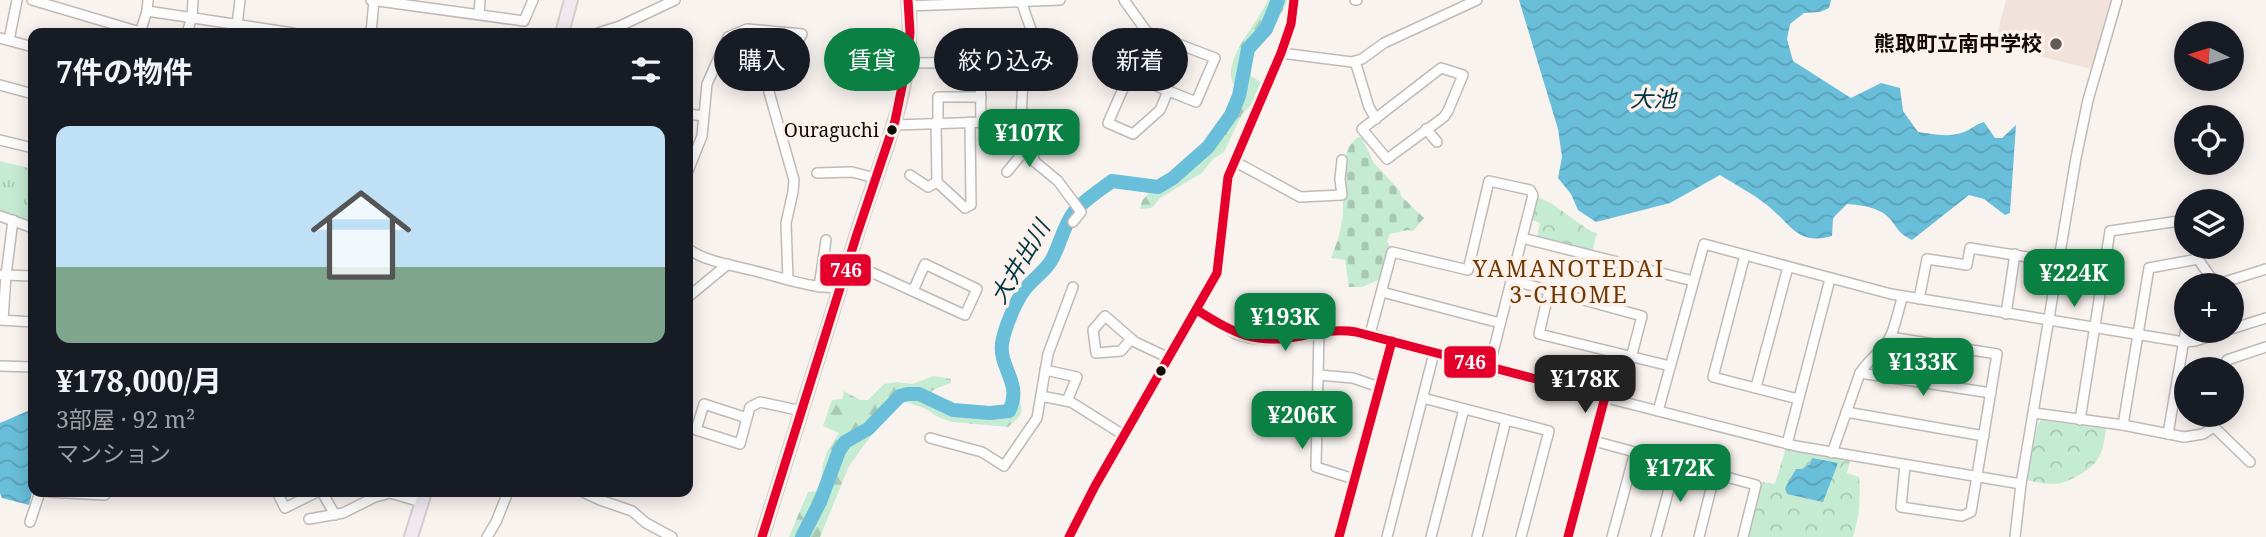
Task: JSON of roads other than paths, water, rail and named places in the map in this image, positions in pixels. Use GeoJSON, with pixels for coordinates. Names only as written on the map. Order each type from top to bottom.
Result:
{"type":"FeatureCollection","features":[{"type":"Feature","properties":{"kind":"highway"},"geometry":{"type":"LineString","coordinates":[[564,28],[571,0]]}},
{"type":"Feature","properties":{"kind":"highway"},"geometry":{"type":"LineString","coordinates":[[908,3],[908,28]]}},
{"type":"Feature","properties":{"kind":"highway"},"geometry":{"type":"LineString","coordinates":[[762,537],[875,178],[895,125],[903,91]]}},
{"type":"Feature","properties":{"kind":"highway"},"geometry":{"type":"LineString","coordinates":[[411,537],[423,497]]}},
{"type":"Feature","properties":{"kind":"highway"},"geometry":{"type":"LineString","coordinates":[[419,537],[431,497]]}},
{"type":"Feature","properties":{"kind":"street"},"geometry":{"type":"LineString","coordinates":[[17,0],[5,39],[28,46]]}},
{"type":"Feature","properties":{"kind":"street"},"geometry":{"type":"LineString","coordinates":[[32,0],[62,4],[129,28]]}},
{"type":"Feature","properties":{"kind":"street"},"geometry":{"type":"LineString","coordinates":[[141,28],[148,10],[148,0]]}},
{"type":"Feature","properties":{"kind":"street"},"geometry":{"type":"LineString","coordinates":[[188,28],[193,0]]}},
{"type":"Feature","properties":{"kind":"street"},"geometry":{"type":"LineString","coordinates":[[237,28],[240,0]]}},
{"type":"Feature","properties":{"kind":"street"},"geometry":{"type":"LineString","coordinates":[[371,28],[373,0],[427,4],[524,21],[533,0]]}},
{"type":"Feature","properties":{"kind":"street"},"geometry":{"type":"LineString","coordinates":[[479,14],[480,0]]}},
{"type":"Feature","properties":{"kind":"street"},"geometry":{"type":"LineString","coordinates":[[654,0],[664,5]]}},
{"type":"Feature","properties":{"kind":"street"},"geometry":{"type":"LineString","coordinates":[[625,28],[675,0]]}},
{"type":"Feature","properties":{"kind":"street"},"geometry":{"type":"LineString","coordinates":[[908,3],[1060,0]]}},
{"type":"Feature","properties":{"kind":"street"},"geometry":{"type":"LineString","coordinates":[[1124,0],[1144,28]]}},
{"type":"Feature","properties":{"kind":"street"},"geometry":{"type":"LineString","coordinates":[[1069,537],[1217,273],[1228,177],[1281,54],[1291,24],[1294,0]]}},
{"type":"Feature","properties":{"kind":"street"},"geometry":{"type":"LineString","coordinates":[[1281,54],[1355,61],[1384,43],[1477,0]]}},
{"type":"Feature","properties":{"kind":"street"},"geometry":{"type":"LineString","coordinates":[[2015,537],[2021,484],[2088,100],[2117,0]]}},
{"type":"Feature","properties":{"kind":"street"},"geometry":{"type":"LineString","coordinates":[[1027,1],[1032,28]]}},
{"type":"Feature","properties":{"kind":"street"},"geometry":{"type":"LineString","coordinates":[[148,10],[233,28]]}},
{"type":"Feature","properties":{"kind":"street"},"geometry":{"type":"LineString","coordinates":[[693,158],[702,136],[707,84],[728,37],[747,29],[802,34],[769,92],[794,180],[786,223],[788,280]]}},
{"type":"Feature","properties":{"kind":"street"},"geometry":{"type":"LineString","coordinates":[[1122,91],[1108,123],[1133,134],[1160,110],[1168,91],[1196,102],[1215,58],[1188,48]]}},
{"type":"Feature","properties":{"kind":"street"},"geometry":{"type":"LineString","coordinates":[[1355,61],[1368,107],[1376,119]]}},
{"type":"Feature","properties":{"kind":"street"},"geometry":{"type":"LineString","coordinates":[[1441,68],[1462,75],[1444,117],[1387,159],[1362,129],[1376,119],[1441,68]]}},
{"type":"Feature","properties":{"kind":"street"},"geometry":{"type":"LineString","coordinates":[[0,85],[28,93]]}},
{"type":"Feature","properties":{"kind":"street"},"geometry":{"type":"LineString","coordinates":[[981,91],[981,122]]}},
{"type":"Feature","properties":{"kind":"street"},"geometry":{"type":"LineString","coordinates":[[1022,91],[1021,121],[1035,162],[1058,181],[1079,208],[1073,222]]}},
{"type":"Feature","properties":{"kind":"street"},"geometry":{"type":"LineString","coordinates":[[970,122],[971,205],[965,208],[937,181],[938,97],[981,97]]}},
{"type":"Feature","properties":{"kind":"street"},"geometry":{"type":"LineString","coordinates":[[693,115],[704,116]]}},
{"type":"Feature","properties":{"kind":"street"},"geometry":{"type":"LineString","coordinates":[[895,125],[1021,121]]}},
{"type":"Feature","properties":{"kind":"street"},"geometry":{"type":"LineString","coordinates":[[1426,129],[1437,142]]}},
{"type":"Feature","properties":{"kind":"street"},"geometry":{"type":"LineString","coordinates":[[0,140],[28,147]]}},
{"type":"Feature","properties":{"kind":"street"},"geometry":{"type":"LineString","coordinates":[[1007,172],[1029,145]]}},
{"type":"Feature","properties":{"kind":"street"},"geometry":{"type":"LineString","coordinates":[[1234,161],[1300,197],[1342,195],[1342,160]]}},
{"type":"Feature","properties":{"kind":"street"},"geometry":{"type":"LineString","coordinates":[[817,173],[852,172],[875,178]]}},
{"type":"Feature","properties":{"kind":"street"},"geometry":{"type":"LineString","coordinates":[[910,175],[928,187],[937,181]]}},
{"type":"Feature","properties":{"kind":"street"},"geometry":{"type":"LineString","coordinates":[[1370,334],[1392,252],[1468,270],[1489,181],[1530,190],[1533,195],[1489,368]]}},
{"type":"Feature","properties":{"kind":"street"},"geometry":{"type":"LineString","coordinates":[[0,216],[28,226]]}},
{"type":"Feature","properties":{"kind":"street"},"geometry":{"type":"LineString","coordinates":[[13,220],[3,275],[1,320],[28,322]]}},
{"type":"Feature","properties":{"kind":"street"},"geometry":{"type":"LineString","coordinates":[[2080,420],[2110,231],[2174,222]]}},
{"type":"Feature","properties":{"kind":"street"},"geometry":{"type":"LineString","coordinates":[[1522,238],[1693,281]]}},
{"type":"Feature","properties":{"kind":"street"},"geometry":{"type":"LineString","coordinates":[[819,287],[826,240]]}},
{"type":"Feature","properties":{"kind":"street"},"geometry":{"type":"LineString","coordinates":[[1658,411],[1704,244],[1903,296],[2174,340]]}},
{"type":"Feature","properties":{"kind":"street"},"geometry":{"type":"LineString","coordinates":[[1919,299],[1927,259],[1967,265],[1970,248],[2059,262]]}},
{"type":"Feature","properties":{"kind":"street"},"geometry":{"type":"LineString","coordinates":[[693,252],[788,280],[819,287],[840,288]]}},
{"type":"Feature","properties":{"kind":"street"},"geometry":{"type":"LineString","coordinates":[[2006,314],[2015,254]]}},
{"type":"Feature","properties":{"kind":"street"},"geometry":{"type":"LineString","coordinates":[[1745,255],[1713,377],[1798,399]]}},
{"type":"Feature","properties":{"kind":"street"},"geometry":{"type":"LineString","coordinates":[[2123,425],[2149,268],[2198,259],[2207,273]]}},
{"type":"Feature","properties":{"kind":"street"},"geometry":{"type":"LineString","coordinates":[[849,262],[913,291],[965,314],[977,289],[925,264],[913,291]]}},
{"type":"Feature","properties":{"kind":"street"},"geometry":{"type":"LineString","coordinates":[[693,294],[728,264]]}},
{"type":"Feature","properties":{"kind":"street"},"geometry":{"type":"LineString","coordinates":[[1756,387],[1788,267]]}},
{"type":"Feature","properties":{"kind":"street"},"geometry":{"type":"LineString","coordinates":[[2244,276],[2266,269]]}},
{"type":"Feature","properties":{"kind":"street"},"geometry":{"type":"LineString","coordinates":[[3,275],[28,276]]}},
{"type":"Feature","properties":{"kind":"street"},"geometry":{"type":"LineString","coordinates":[[1787,444],[1830,279]]}},
{"type":"Feature","properties":{"kind":"street"},"geometry":{"type":"LineString","coordinates":[[1511,280],[1642,316],[1632,358]]}},
{"type":"Feature","properties":{"kind":"street"},"geometry":{"type":"LineString","coordinates":[[930,438],[982,452],[1004,466],[1037,418],[1048,354],[1073,287]]}},
{"type":"Feature","properties":{"kind":"street"},"geometry":{"type":"LineString","coordinates":[[1549,291],[1538,334],[1670,366]]}},
{"type":"Feature","properties":{"kind":"street"},"geometry":{"type":"LineString","coordinates":[[1382,292],[1500,323]]}},
{"type":"Feature","properties":{"kind":"street"},"geometry":{"type":"LineString","coordinates":[[1832,453],[1860,373],[1890,337],[1903,296]]}},
{"type":"Feature","properties":{"kind":"street"},"geometry":{"type":"LineString","coordinates":[[1197,310],[1236,334],[1250,338],[1271,340],[1333,330],[1370,334],[1489,368],[1787,444],[2021,484]]}},
{"type":"Feature","properties":{"kind":"street"},"geometry":{"type":"LineString","coordinates":[[1131,339],[1122,351],[1096,353],[1093,330],[1105,316],[1131,339],[1170,358]]}},
{"type":"Feature","properties":{"kind":"street"},"geometry":{"type":"LineString","coordinates":[[2244,325],[2266,318]]}},
{"type":"Feature","properties":{"kind":"street"},"geometry":{"type":"LineString","coordinates":[[1319,333],[1316,467],[1354,479]]}},
{"type":"Feature","properties":{"kind":"street"},"geometry":{"type":"LineString","coordinates":[[1890,337],[1997,354],[1971,512],[1962,516],[1901,507],[1905,465]]}},
{"type":"Feature","properties":{"kind":"street"},"geometry":{"type":"LineString","coordinates":[[1339,537],[1392,341]]}},
{"type":"Feature","properties":{"kind":"street"},"geometry":{"type":"LineString","coordinates":[[2168,434],[2184,343]]}},
{"type":"Feature","properties":{"kind":"street"},"geometry":{"type":"LineString","coordinates":[[2234,357],[2266,347]]}},
{"type":"Feature","properties":{"kind":"street"},"geometry":{"type":"LineString","coordinates":[[1387,537],[1434,353]]}},
{"type":"Feature","properties":{"kind":"street"},"geometry":{"type":"LineString","coordinates":[[0,366],[28,367]]}},
{"type":"Feature","properties":{"kind":"street"},"geometry":{"type":"LineString","coordinates":[[1045,370],[1077,377],[1067,401]]}},
{"type":"Feature","properties":{"kind":"street"},"geometry":{"type":"LineString","coordinates":[[1860,373],[1991,393]]}},
{"type":"Feature","properties":{"kind":"street"},"geometry":{"type":"LineString","coordinates":[[1318,375],[1353,378],[1379,387]]}},
{"type":"Feature","properties":{"kind":"street"},"geometry":{"type":"LineString","coordinates":[[1041,396],[1067,401],[1125,436]]}},
{"type":"Feature","properties":{"kind":"street"},"geometry":{"type":"LineString","coordinates":[[1568,537],[1605,397]]}},
{"type":"Feature","properties":{"kind":"street"},"geometry":{"type":"LineString","coordinates":[[1423,398],[1549,431],[1521,537]]}},
{"type":"Feature","properties":{"kind":"street"},"geometry":{"type":"LineString","coordinates":[[747,418],[704,404],[696,430],[740,444],[750,407],[760,402],[802,411]]}},
{"type":"Feature","properties":{"kind":"street"},"geometry":{"type":"LineString","coordinates":[[1431,537],[1464,409]]}},
{"type":"Feature","properties":{"kind":"street"},"geometry":{"type":"LineString","coordinates":[[1846,412],[1984,436]]}},
{"type":"Feature","properties":{"kind":"street"},"geometry":{"type":"LineString","coordinates":[[2034,413],[2123,425],[2184,437],[2203,434],[2214,427],[2250,462]]}},
{"type":"Feature","properties":{"kind":"street"},"geometry":{"type":"LineString","coordinates":[[1477,537],[1506,420]]}},
{"type":"Feature","properties":{"kind":"street"},"geometry":{"type":"LineString","coordinates":[[1594,441],[1756,485],[1743,537]]}},
{"type":"Feature","properties":{"kind":"street"},"geometry":{"type":"LineString","coordinates":[[1612,537],[1635,452]]}},
{"type":"Feature","properties":{"kind":"street"},"geometry":{"type":"LineString","coordinates":[[1656,537],[1676,463]]}},
{"type":"Feature","properties":{"kind":"street"},"geometry":{"type":"LineString","coordinates":[[1699,537],[1716,473]]}},
{"type":"Feature","properties":{"kind":"street"},"geometry":{"type":"LineString","coordinates":[[30,522],[38,497]]}},
{"type":"Feature","properties":{"kind":"street"},"geometry":{"type":"LineString","coordinates":[[280,497],[285,508],[309,497]]}},
{"type":"Feature","properties":{"kind":"street"},"geometry":{"type":"LineString","coordinates":[[323,497],[335,515]]}},
{"type":"Feature","properties":{"kind":"street"},"geometry":{"type":"LineString","coordinates":[[309,519],[335,515],[368,497]]}},
{"type":"Feature","properties":{"kind":"street"},"geometry":{"type":"LineString","coordinates":[[487,537],[506,497]]}},
{"type":"Feature","properties":{"kind":"street"},"geometry":{"type":"LineString","coordinates":[[594,497],[632,511],[646,523],[672,537]]}},
{"type":"Feature","properties":{"kind":"water","name":"大池"},"geometry":{"type":"Polygon","coordinates":[[[1519,0],[1831,0],[1829,8],[1820,12],[1804,13],[1790,24],[1787,39],[1793,61],[1851,98],[1881,83],[1900,88],[1903,111],[1918,132],[1953,135],[1984,122],[1995,138],[2002,138],[2016,125],[2010,213],[2005,215],[1984,199],[1969,195],[1912,240],[1877,210],[1847,204],[1833,218],[1832,236],[1810,238],[1802,236],[1762,201],[1720,175],[1670,203],[1596,222],[1578,210],[1571,194],[1558,178],[1562,157],[1558,129],[1519,0]]]}},
{"type":"Feature","properties":{"kind":"water"},"geometry":{"type":"Polygon","coordinates":[[[28,411],[29,505],[2,498],[0,493],[0,423],[28,411]]]}},
{"type":"Feature","properties":{"kind":"water"},"geometry":{"type":"Polygon","coordinates":[[[1812,458],[1838,463],[1823,502],[1787,494],[1785,488],[1796,469],[1810,464],[1812,458]]]}},
{"type":"Feature","properties":{"kind":"waterway","name":"大井出川"},"geometry":{"type":"LineString","coordinates":[[802,537],[845,442],[868,429],[900,396],[919,394],[953,410],[990,413],[1009,411],[1013,393],[1002,353],[1005,331],[1022,294],[1051,261],[1070,218],[1082,203],[1112,181],[1158,187],[1173,178],[1208,147],[1231,115],[1239,96],[1248,49],[1266,29],[1278,0]]}},
{"type":"Feature","properties":{"kind":"place","name":"熊取町立南中学校"},"geometry":{"type":"Point","coordinates":[2056,44]}},
{"type":"Feature","properties":{"kind":"place","name":"Ouraguchi"},"geometry":{"type":"Point","coordinates":[892,130]}},
{"type":"Feature","properties":{"kind":"district","name":"YAMANOTEDAI 3-CHOME"},"geometry":{"type":"Point","coordinates":[1569,282]}}]}
